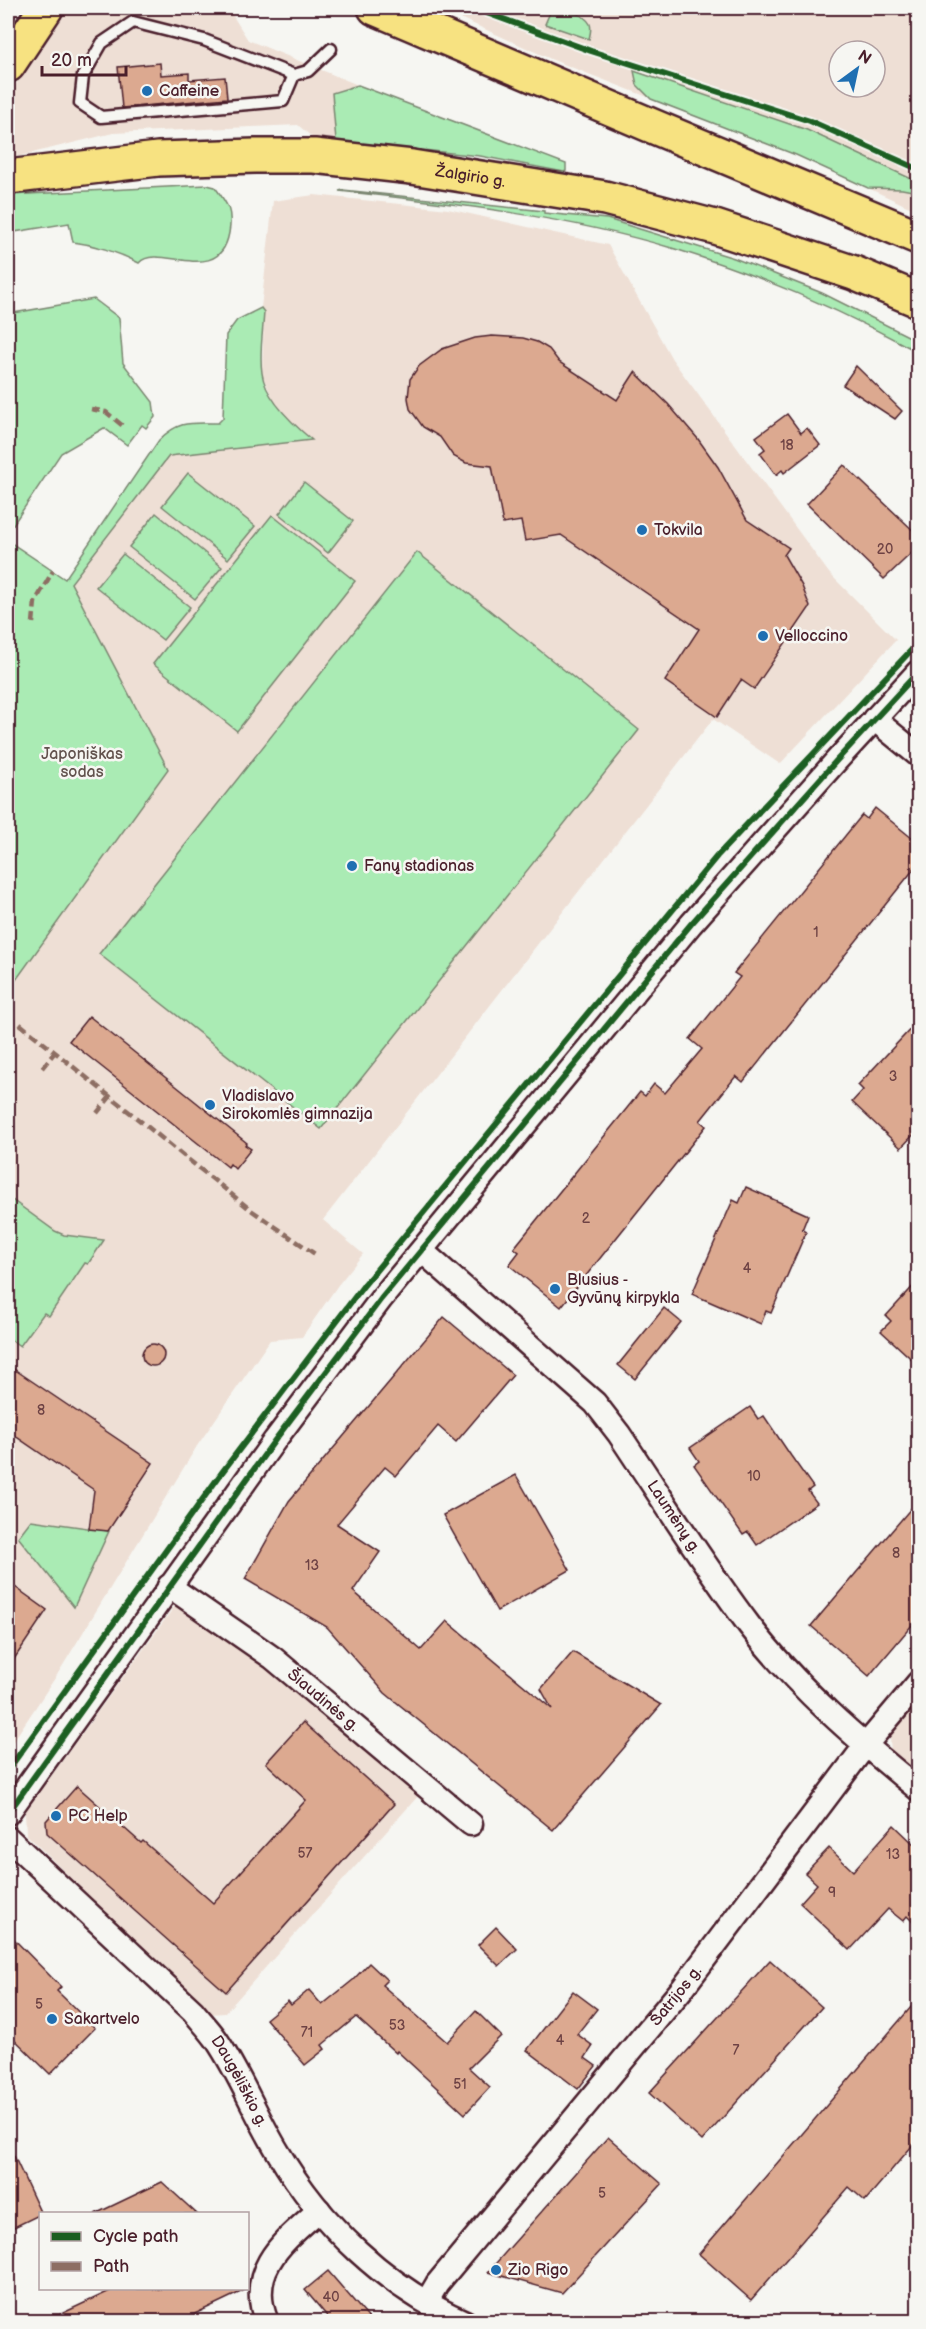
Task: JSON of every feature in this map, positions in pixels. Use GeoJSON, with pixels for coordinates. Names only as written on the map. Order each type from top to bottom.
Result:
{"type":"FeatureCollection","features":[{"type":"Feature","properties":{"kind":"main road"},"geometry":{"type":"LineString","coordinates":[[8,65],[46,8]]}},
{"type":"Feature","properties":{"kind":"main road"},"geometry":{"type":"LineString","coordinates":[[375,8],[918,237]]}},
{"type":"Feature","properties":{"kind":"main road","name":"Žalgirio g."},"geometry":{"type":"LineString","coordinates":[[8,177],[158,159],[255,156],[314,156],[412,166],[605,198],[715,227],[854,273],[918,300]]}},
{"type":"Feature","properties":{"kind":"street"},"geometry":{"type":"LineString","coordinates":[[8,1813],[170,1586],[374,1309],[691,924],[918,672]]}},
{"type":"Feature","properties":{"kind":"street"},"geometry":{"type":"LineString","coordinates":[[874,719],[918,755]]}},
{"type":"Feature","properties":{"kind":"street","name":"Laumėnų g."},"geometry":{"type":"LineString","coordinates":[[422,1251],[595,1403],[619,1434],[750,1626],[807,1691],[865,1746],[918,1789]]}},
{"type":"Feature","properties":{"kind":"street","name":"Šiaudinės g."},"geometry":{"type":"LineString","coordinates":[[170,1586],[273,1658],[471,1824]]}},
{"type":"Feature","properties":{"kind":"street","name":"Šatrijos g."},"geometry":{"type":"LineString","coordinates":[[427,2301],[437,2284],[682,1989],[865,1746],[918,1683]]}},
{"type":"Feature","properties":{"kind":"street","name":"Daugėliškio g."},"geometry":{"type":"LineString","coordinates":[[8,1838],[193,2011],[216,2040],[278,2154],[319,2210],[349,2244],[384,2273],[465,2322]]}},
{"type":"Feature","properties":{"kind":"street"},"geometry":{"type":"LineString","coordinates":[[267,2322],[262,2309],[260,2283],[271,2258],[284,2241],[319,2210]]}},
{"type":"Feature","properties":{"kind":"lane"},"geometry":{"type":"LineString","coordinates":[[294,75],[283,101],[101,117],[80,103],[83,76],[102,43],[133,22],[204,40],[294,75],[308,71],[331,49]]}},
{"type":"Feature","properties":{"kind":"shaded area"},"geometry":{"type":"Polygon","coordinates":[[[66,8],[228,8],[248,40],[358,85],[332,94],[336,141],[314,139],[298,125],[113,133],[8,159],[8,96],[66,8]]]}},
{"type":"Feature","properties":{"kind":"shaded area"},"geometry":{"type":"Polygon","coordinates":[[[438,8],[918,8],[918,211],[796,155],[553,60],[438,8]]]}},
{"type":"Feature","properties":{"kind":"shaded area","name":"Vladislavo Sirokomlės gimnazija"},"geometry":{"type":"Polygon","coordinates":[[[314,195],[448,209],[608,245],[672,359],[829,573],[896,640],[780,764],[713,719],[323,1220],[363,1254],[302,1337],[270,1340],[197,1446],[57,1675],[8,1749],[8,991],[168,769],[71,583],[169,456],[311,440],[291,422],[273,399],[262,375],[264,312],[261,308],[273,201],[314,195]]]}},
{"type":"Feature","properties":{"kind":"shaded area"},"geometry":{"type":"Polygon","coordinates":[[[177,1603],[285,1681],[419,1795],[225,2013],[209,2014],[26,1834],[25,1812],[177,1603]]]}},
{"type":"Feature","properties":{"kind":"shaded area"},"geometry":{"type":"Polygon","coordinates":[[[918,1699],[918,1778],[891,1757],[890,1733],[918,1699]]]}},
{"type":"Feature","properties":{"kind":"green space"},"geometry":{"type":"Polygon","coordinates":[[[552,8],[568,10],[584,17],[591,26],[589,39],[545,24],[552,8]]]}},
{"type":"Feature","properties":{"kind":"green space"},"geometry":{"type":"Polygon","coordinates":[[[634,71],[807,130],[918,182],[918,192],[868,188],[796,155],[651,99],[637,85],[634,71]]]}},
{"type":"Feature","properties":{"kind":"green space"},"geometry":{"type":"Polygon","coordinates":[[[358,85],[566,164],[566,171],[480,156],[336,141],[332,93],[358,85]]]}},
{"type":"Feature","properties":{"kind":"green space"},"geometry":{"type":"Polygon","coordinates":[[[207,185],[215,187],[226,204],[230,214],[230,225],[223,249],[213,258],[201,261],[160,257],[148,258],[139,263],[107,250],[73,242],[69,223],[8,233],[8,195],[207,185]]]}},
{"type":"Feature","properties":{"kind":"green space"},"geometry":{"type":"Polygon","coordinates":[[[339,191],[607,219],[734,258],[822,293],[918,341],[918,352],[800,294],[675,249],[551,219],[424,200],[339,191]]]}},
{"type":"Feature","properties":{"kind":"green space"},"geometry":{"type":"Polygon","coordinates":[[[94,299],[119,318],[123,363],[153,402],[155,417],[146,428],[142,425],[127,445],[104,428],[61,453],[8,532],[8,314],[94,299]]]}},
{"type":"Feature","properties":{"kind":"green space","name":"Japoniškas sodas"},"geometry":{"type":"Polygon","coordinates":[[[261,308],[264,312],[261,358],[264,382],[281,410],[312,440],[169,456],[71,583],[168,769],[8,991],[8,541],[65,579],[159,440],[179,426],[193,423],[218,423],[223,418],[226,335],[237,320],[261,308]]]}},
{"type":"Feature","properties":{"kind":"green space"},"geometry":{"type":"Polygon","coordinates":[[[188,473],[255,526],[228,559],[162,506],[188,473]]]}},
{"type":"Feature","properties":{"kind":"green space"},"geometry":{"type":"Polygon","coordinates":[[[304,482],[353,521],[328,553],[279,514],[304,482]]]}},
{"type":"Feature","properties":{"kind":"green space"},"geometry":{"type":"Polygon","coordinates":[[[156,513],[222,567],[195,599],[129,547],[156,513]]]}},
{"type":"Feature","properties":{"kind":"green space"},"geometry":{"type":"Polygon","coordinates":[[[272,515],[355,581],[237,731],[153,664],[272,515]]]}},
{"type":"Feature","properties":{"kind":"green space"},"geometry":{"type":"Polygon","coordinates":[[[417,552],[639,730],[321,1129],[99,954],[417,552]]]}},
{"type":"Feature","properties":{"kind":"green space"},"geometry":{"type":"Polygon","coordinates":[[[123,554],[190,607],[163,640],[96,587],[123,554]]]}},
{"type":"Feature","properties":{"kind":"green space"},"geometry":{"type":"Polygon","coordinates":[[[8,1197],[55,1231],[64,1235],[104,1240],[88,1264],[85,1263],[49,1316],[44,1313],[20,1346],[8,1338],[8,1197]]]}},
{"type":"Feature","properties":{"kind":"green space"},"geometry":{"type":"Polygon","coordinates":[[[31,1520],[109,1531],[74,1607],[18,1537],[31,1520]]]}},
{"type":"Feature","properties":{"kind":"building"},"geometry":{"type":"Polygon","coordinates":[[[160,63],[161,75],[189,73],[189,80],[225,77],[227,98],[122,108],[118,67],[160,63]]]}},
{"type":"Feature","properties":{"kind":"building","name":"Tokvila"},"geometry":{"type":"Polygon","coordinates":[[[492,336],[523,338],[537,342],[549,349],[559,362],[617,400],[635,372],[668,404],[698,439],[718,467],[747,520],[789,548],[784,555],[802,586],[810,607],[754,689],[741,680],[717,717],[665,681],[699,629],[561,535],[525,541],[521,521],[503,524],[492,466],[466,463],[453,456],[440,437],[423,427],[410,409],[408,398],[410,379],[419,366],[442,349],[475,338],[492,336]]]}},
{"type":"Feature","properties":{"kind":"building"},"geometry":{"type":"Polygon","coordinates":[[[856,366],[902,411],[895,419],[843,385],[856,366]]]}},
{"type":"Feature","properties":{"kind":"building"},"geometry":{"type":"Polygon","coordinates":[[[787,414],[801,433],[807,428],[820,445],[784,473],[782,470],[776,475],[760,453],[765,449],[756,437],[787,414]]]}},
{"type":"Feature","properties":{"kind":"building"},"geometry":{"type":"Polygon","coordinates":[[[844,465],[918,535],[918,547],[884,579],[807,504],[844,465]]]}},
{"type":"Feature","properties":{"kind":"building"},"geometry":{"type":"Polygon","coordinates":[[[875,808],[918,843],[918,864],[743,1082],[736,1076],[700,1121],[706,1126],[561,1307],[509,1265],[519,1252],[514,1248],[640,1092],[645,1096],[654,1084],[665,1093],[702,1049],[690,1039],[740,977],[734,973],[862,815],[867,819],[875,808]]]}},
{"type":"Feature","properties":{"kind":"building"},"geometry":{"type":"Polygon","coordinates":[[[89,1016],[247,1143],[245,1145],[251,1149],[235,1169],[230,1164],[228,1167],[69,1041],[89,1016]]]}},
{"type":"Feature","properties":{"kind":"building"},"geometry":{"type":"Polygon","coordinates":[[[918,1021],[918,1130],[901,1148],[852,1102],[863,1090],[858,1085],[918,1021]]]}},
{"type":"Feature","properties":{"kind":"building"},"geometry":{"type":"Polygon","coordinates":[[[746,1187],[808,1215],[802,1230],[806,1232],[771,1313],[766,1311],[761,1324],[692,1294],[733,1200],[739,1203],[746,1187]]]}},
{"type":"Feature","properties":{"kind":"building"},"geometry":{"type":"Polygon","coordinates":[[[918,1281],[918,1365],[881,1331],[891,1321],[886,1316],[918,1281]]]}},
{"type":"Feature","properties":{"kind":"building"},"geometry":{"type":"Polygon","coordinates":[[[664,1308],[681,1322],[635,1379],[618,1365],[664,1308]]]}},
{"type":"Feature","properties":{"kind":"building"},"geometry":{"type":"Polygon","coordinates":[[[444,1317],[513,1375],[456,1442],[438,1426],[396,1476],[385,1467],[337,1524],[380,1552],[353,1591],[421,1650],[447,1621],[552,1709],[541,1689],[573,1652],[661,1705],[553,1830],[385,1693],[327,1627],[245,1579],[289,1501],[444,1317]]]}},
{"type":"Feature","properties":{"kind":"building"},"geometry":{"type":"Polygon","coordinates":[[[153,1344],[161,1347],[164,1355],[161,1363],[153,1366],[145,1363],[142,1355],[145,1347],[153,1344]]]}},
{"type":"Feature","properties":{"kind":"building"},"geometry":{"type":"Polygon","coordinates":[[[8,1365],[153,1463],[108,1531],[89,1529],[94,1490],[8,1431],[8,1365]]]}},
{"type":"Feature","properties":{"kind":"building"},"geometry":{"type":"Polygon","coordinates":[[[750,1407],[758,1419],[764,1416],[813,1487],[808,1491],[817,1503],[757,1545],[748,1532],[743,1535],[694,1465],[699,1461],[690,1448],[750,1407]]]}},
{"type":"Feature","properties":{"kind":"building"},"geometry":{"type":"Polygon","coordinates":[[[516,1475],[570,1570],[497,1611],[443,1515],[516,1475]]]}},
{"type":"Feature","properties":{"kind":"building"},"geometry":{"type":"Polygon","coordinates":[[[918,1500],[918,1618],[869,1676],[811,1626],[918,1500]]]}},
{"type":"Feature","properties":{"kind":"building"},"geometry":{"type":"Polygon","coordinates":[[[8,1582],[47,1610],[8,1668],[8,1582]]]}},
{"type":"Feature","properties":{"kind":"building"},"geometry":{"type":"Polygon","coordinates":[[[303,1722],[394,1804],[226,1992],[47,1833],[46,1821],[77,1786],[213,1903],[306,1800],[266,1763],[303,1722]]]}},
{"type":"Feature","properties":{"kind":"building"},"geometry":{"type":"Polygon","coordinates":[[[894,1825],[918,1848],[918,1927],[907,1916],[903,1921],[888,1909],[850,1950],[800,1903],[817,1884],[805,1873],[829,1848],[853,1871],[894,1825]]]}},
{"type":"Feature","properties":{"kind":"building"},"geometry":{"type":"Polygon","coordinates":[[[496,1927],[517,1949],[499,1966],[478,1945],[496,1927]]]}},
{"type":"Feature","properties":{"kind":"building"},"geometry":{"type":"Polygon","coordinates":[[[8,1933],[61,1987],[57,1991],[95,2028],[50,2074],[8,2033],[8,1933]]]}},
{"type":"Feature","properties":{"kind":"building"},"geometry":{"type":"Polygon","coordinates":[[[770,1960],[822,2007],[702,2141],[649,2093],[770,1960]]]}},
{"type":"Feature","properties":{"kind":"building"},"geometry":{"type":"Polygon","coordinates":[[[369,1963],[387,1980],[382,1985],[447,2042],[476,2011],[501,2036],[469,2068],[490,2087],[465,2114],[397,2051],[396,2053],[356,2017],[322,2045],[325,2049],[305,2065],[266,2019],[288,2001],[291,2005],[309,1990],[322,2005],[353,1980],[369,1963]]]}},
{"type":"Feature","properties":{"kind":"building"},"geometry":{"type":"Polygon","coordinates":[[[573,1991],[597,2009],[577,2034],[593,2046],[585,2058],[596,2066],[578,2089],[527,2050],[573,1991]]]}},
{"type":"Feature","properties":{"kind":"building"},"geometry":{"type":"Polygon","coordinates":[[[918,1999],[918,2139],[865,2201],[849,2187],[751,2300],[699,2254],[918,1999]]]}},
{"type":"Feature","properties":{"kind":"building"},"geometry":{"type":"Polygon","coordinates":[[[608,2137],[662,2184],[562,2293],[488,2272],[608,2137]]]}},
{"type":"Feature","properties":{"kind":"building"},"geometry":{"type":"Polygon","coordinates":[[[8,2143],[40,2212],[39,2215],[8,2230],[8,2143]]]}},
{"type":"Feature","properties":{"kind":"building"},"geometry":{"type":"Polygon","coordinates":[[[162,2182],[195,2212],[99,2212],[162,2182]]]}},
{"type":"Feature","properties":{"kind":"building"},"geometry":{"type":"Polygon","coordinates":[[[328,2271],[372,2322],[332,2322],[305,2290],[328,2271]]]}},
{"type":"Feature","properties":{"kind":"building"},"geometry":{"type":"Polygon","coordinates":[[[112,2290],[245,2290],[178,2322],[44,2322],[112,2290]]]}},
{"type":"Feature","properties":{"kind":"marked path"},"geometry":{"type":"LineString","coordinates":[[91,409],[106,412],[123,426]]}},
{"type":"Feature","properties":{"kind":"marked path"},"geometry":{"type":"LineString","coordinates":[[33,623],[35,602],[53,571]]}},
{"type":"Feature","properties":{"kind":"marked path"},"geometry":{"type":"LineString","coordinates":[[20,1024],[251,1210],[315,1254]]}},
{"type":"Feature","properties":{"kind":"marked path"},"geometry":{"type":"LineString","coordinates":[[42,1068],[55,1052]]}},
{"type":"Feature","properties":{"kind":"marked path"},"geometry":{"type":"LineString","coordinates":[[97,1113],[110,1097]]}},
{"type":"Feature","properties":{"kind":"cycle path"},"geometry":{"type":"LineString","coordinates":[[473,8],[591,51],[810,121],[918,169]]}},
{"type":"Feature","properties":{"kind":"cycle path"},"geometry":{"type":"LineString","coordinates":[[8,1770],[223,1471],[364,1285],[717,856],[918,643]]}},
{"type":"Feature","properties":{"kind":"cycle path"},"geometry":{"type":"LineString","coordinates":[[8,1813],[275,1440],[381,1299],[691,924],[918,672]]}},
{"type":"Feature","properties":{"kind":"place","name":"Caffeine"},"geometry":{"type":"Point","coordinates":[147,91]}},
{"type":"Feature","properties":{"kind":"place","name":"Tokvila"},"geometry":{"type":"Point","coordinates":[642,530]}},
{"type":"Feature","properties":{"kind":"place","name":"Velloccino"},"geometry":{"type":"Point","coordinates":[763,636]}},
{"type":"Feature","properties":{"kind":"place","name":"Fanų stadionas"},"geometry":{"type":"Point","coordinates":[352,866]}},
{"type":"Feature","properties":{"kind":"place","name":"Vladislavo Sirokomlės gimnazija"},"geometry":{"type":"Point","coordinates":[210,1105]}},
{"type":"Feature","properties":{"kind":"place","name":"Blusius - Gyvūnų kirpykla"},"geometry":{"type":"Point","coordinates":[555,1289]}},
{"type":"Feature","properties":{"kind":"place","name":"PC Help"},"geometry":{"type":"Point","coordinates":[56,1816]}},
{"type":"Feature","properties":{"kind":"place","name":"Sakartvelo"},"geometry":{"type":"Point","coordinates":[52,2019]}},
{"type":"Feature","properties":{"kind":"place","name":"Zio Rigo"},"geometry":{"type":"Point","coordinates":[496,2270]}}]}
